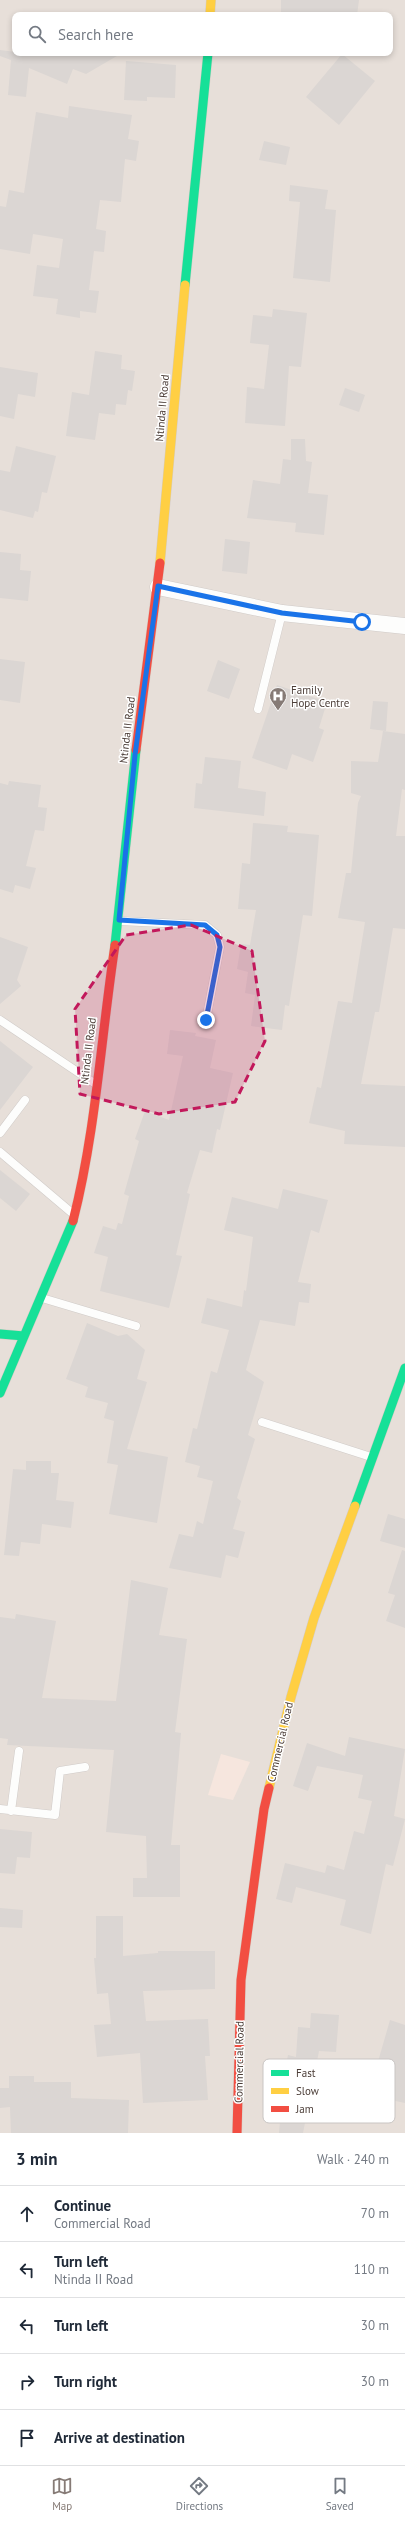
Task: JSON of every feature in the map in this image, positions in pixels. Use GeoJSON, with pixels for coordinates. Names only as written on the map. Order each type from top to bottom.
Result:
{"type":"FeatureCollection","features":[{"type":"Feature","properties":{"kind":"street"},"geometry":{"type":"LineString","coordinates":[[210,12],[211,0]]}},
{"type":"Feature","properties":{"kind":"street","name":"Ntinda II Road"},"geometry":{"type":"LineString","coordinates":[[0,1393],[71,1230],[86,1170],[96,1084],[119,920],[135,755],[158,586],[191,215],[208,56]]}},
{"type":"Feature","properties":{"kind":"street"},"geometry":{"type":"LineString","coordinates":[[158,586],[282,613],[405,626]]}},
{"type":"Feature","properties":{"kind":"street"},"geometry":{"type":"LineString","coordinates":[[0,1334],[24,1336]]}},
{"type":"Feature","properties":{"kind":"street","name":"Commercial Road"},"geometry":{"type":"LineString","coordinates":[[237,2133],[241,1980],[264,1809],[290,1697],[310,1632],[405,1368]]}},
{"type":"Feature","properties":{"kind":"lane"},"geometry":{"type":"LineString","coordinates":[[258,709],[282,613]]}},
{"type":"Feature","properties":{"kind":"lane"},"geometry":{"type":"LineString","coordinates":[[119,920],[205,925],[217,935],[220,947],[206,1020]]}},
{"type":"Feature","properties":{"kind":"lane"},"geometry":{"type":"LineString","coordinates":[[0,1020],[96,1084]]}},
{"type":"Feature","properties":{"kind":"lane"},"geometry":{"type":"LineString","coordinates":[[0,1133],[25,1100]]}},
{"type":"Feature","properties":{"kind":"lane"},"geometry":{"type":"LineString","coordinates":[[0,1152],[74,1215]]}},
{"type":"Feature","properties":{"kind":"lane"},"geometry":{"type":"LineString","coordinates":[[41,1298],[136,1326]]}},
{"type":"Feature","properties":{"kind":"lane"},"geometry":{"type":"LineString","coordinates":[[262,1422],[372,1457]]}},
{"type":"Feature","properties":{"kind":"lane"},"geometry":{"type":"LineString","coordinates":[[11,1811],[19,1751]]}},
{"type":"Feature","properties":{"kind":"lane"},"geometry":{"type":"LineString","coordinates":[[0,1809],[54,1815],[60,1771],[84,1767]]}},
{"type":"Feature","properties":{"kind":"highlighted area"},"geometry":{"type":"Polygon","coordinates":[[[191,925],[252,951],[265,1041],[235,1102],[159,1114],[80,1094],[75,1009],[126,935],[191,925]]]}},
{"type":"Feature","properties":{"kind":"shaded area"},"geometry":{"type":"Polygon","coordinates":[[[0,0],[405,0],[405,2133],[0,2133],[0,0]]]}},
{"type":"Feature","properties":{"kind":"shaded area"},"geometry":{"type":"Polygon","coordinates":[[[221,1754],[250,1762],[233,1800],[208,1795],[221,1754]]]}},
{"type":"Feature","properties":{"kind":"building"},"geometry":{"type":"Polygon","coordinates":[[[281,0],[359,0],[357,12],[281,12],[281,0]]]}},
{"type":"Feature","properties":{"kind":"building"},"geometry":{"type":"Polygon","coordinates":[[[0,50],[12,52],[12,56],[117,56],[86,74],[73,69],[67,84],[29,68],[26,97],[8,95],[11,60],[0,56],[0,50]]]}},
{"type":"Feature","properties":{"kind":"building"},"geometry":{"type":"Polygon","coordinates":[[[340,56],[344,56],[375,81],[339,125],[306,97],[340,56]]]}},
{"type":"Feature","properties":{"kind":"building"},"geometry":{"type":"Polygon","coordinates":[[[126,61],[176,65],[175,98],[147,97],[147,101],[124,100],[126,61]]]}},
{"type":"Feature","properties":{"kind":"building"},"geometry":{"type":"Polygon","coordinates":[[[69,106],[132,115],[128,139],[139,141],[136,161],[125,159],[121,202],[100,200],[96,229],[106,231],[104,252],[94,251],[89,290],[99,291],[96,313],[80,311],[80,318],[56,314],[58,299],[33,296],[37,265],[59,268],[63,239],[33,234],[30,254],[0,249],[0,206],[6,207],[9,190],[24,193],[36,112],[68,118],[69,106]]]}},
{"type":"Feature","properties":{"kind":"building"},"geometry":{"type":"Polygon","coordinates":[[[264,141],[290,147],[286,165],[259,160],[264,141]]]}},
{"type":"Feature","properties":{"kind":"building"},"geometry":{"type":"Polygon","coordinates":[[[290,185],[328,190],[325,209],[336,210],[330,282],[293,278],[300,202],[289,201],[290,185]]]}},
{"type":"Feature","properties":{"kind":"building"},"geometry":{"type":"Polygon","coordinates":[[[273,309],[307,313],[301,367],[289,366],[285,426],[245,423],[247,387],[264,389],[269,345],[250,343],[253,315],[272,317],[273,309]]]}},
{"type":"Feature","properties":{"kind":"building"},"geometry":{"type":"Polygon","coordinates":[[[95,351],[122,355],[121,369],[135,371],[132,391],[128,390],[126,405],[116,404],[115,415],[99,413],[95,440],[66,436],[72,392],[89,395],[95,351]]]}},
{"type":"Feature","properties":{"kind":"building"},"geometry":{"type":"Polygon","coordinates":[[[0,367],[38,373],[35,397],[18,394],[14,419],[0,416],[0,367]]]}},
{"type":"Feature","properties":{"kind":"building"},"geometry":{"type":"Polygon","coordinates":[[[345,388],[365,395],[359,412],[339,405],[345,388]]]}},
{"type":"Feature","properties":{"kind":"building"},"geometry":{"type":"Polygon","coordinates":[[[291,439],[305,439],[306,461],[312,462],[308,493],[328,495],[324,535],[295,532],[296,523],[247,518],[253,480],[280,484],[283,459],[291,460],[291,439]]]}},
{"type":"Feature","properties":{"kind":"building"},"geometry":{"type":"Polygon","coordinates":[[[16,446],[56,456],[47,493],[42,492],[38,512],[35,511],[33,518],[0,510],[0,470],[10,472],[16,446]]]}},
{"type":"Feature","properties":{"kind":"building"},"geometry":{"type":"Polygon","coordinates":[[[225,539],[250,542],[247,574],[222,571],[225,539]]]}},
{"type":"Feature","properties":{"kind":"building"},"geometry":{"type":"Polygon","coordinates":[[[0,552],[21,554],[20,570],[31,571],[28,601],[0,598],[0,552]]]}},
{"type":"Feature","properties":{"kind":"building"},"geometry":{"type":"Polygon","coordinates":[[[0,659],[25,662],[20,703],[0,700],[0,659]]]}},
{"type":"Feature","properties":{"kind":"building"},"geometry":{"type":"Polygon","coordinates":[[[218,660],[240,669],[229,699],[207,691],[218,660]]]}},
{"type":"Feature","properties":{"kind":"building"},"geometry":{"type":"Polygon","coordinates":[[[277,685],[327,702],[319,728],[324,730],[313,762],[292,754],[287,770],[252,758],[277,685]]]}},
{"type":"Feature","properties":{"kind":"building"},"geometry":{"type":"Polygon","coordinates":[[[373,701],[388,702],[386,731],[370,729],[373,701]]]}},
{"type":"Feature","properties":{"kind":"building"},"geometry":{"type":"Polygon","coordinates":[[[383,731],[405,734],[405,790],[402,789],[396,836],[405,836],[405,929],[393,928],[379,1012],[375,1012],[361,1084],[405,1086],[405,1147],[344,1144],[345,1131],[309,1123],[317,1087],[321,1088],[338,1001],[352,1003],[365,922],[338,918],[346,873],[351,873],[358,803],[361,796],[351,793],[351,761],[378,762],[383,731]]]}},
{"type":"Feature","properties":{"kind":"building"},"geometry":{"type":"Polygon","coordinates":[[[205,757],[241,761],[238,788],[266,792],[264,816],[194,808],[196,783],[202,784],[205,757]]]}},
{"type":"Feature","properties":{"kind":"building"},"geometry":{"type":"Polygon","coordinates":[[[9,781],[41,785],[38,807],[47,808],[44,831],[35,830],[26,866],[36,868],[30,889],[15,885],[13,893],[0,889],[0,783],[8,785],[9,781]]]}},
{"type":"Feature","properties":{"kind":"building"},"geometry":{"type":"Polygon","coordinates":[[[253,823],[288,826],[287,832],[319,835],[312,916],[303,915],[289,1006],[285,1005],[282,1030],[251,1026],[255,995],[245,993],[248,972],[237,969],[241,944],[250,945],[256,910],[238,909],[242,863],[250,864],[253,823]]]}},
{"type":"Feature","properties":{"kind":"building"},"geometry":{"type":"Polygon","coordinates":[[[0,937],[28,947],[17,980],[21,986],[0,1004],[0,937]]]}},
{"type":"Feature","properties":{"kind":"building"},"geometry":{"type":"Polygon","coordinates":[[[170,1030],[196,1033],[195,1036],[216,1040],[210,1068],[233,1073],[220,1130],[217,1129],[212,1153],[200,1150],[187,1193],[190,1194],[176,1255],[182,1256],[169,1308],[100,1291],[108,1257],[94,1253],[103,1226],[116,1230],[118,1223],[122,1224],[129,1196],[124,1194],[139,1141],[135,1139],[145,1111],[169,1120],[183,1056],[167,1054],[170,1030]]]}},
{"type":"Feature","properties":{"kind":"building"},"geometry":{"type":"Polygon","coordinates":[[[0,1041],[33,1067],[0,1110],[0,1041]]]}},
{"type":"Feature","properties":{"kind":"building"},"geometry":{"type":"Polygon","coordinates":[[[0,1170],[30,1194],[16,1211],[0,1198],[0,1170]]]}},
{"type":"Feature","properties":{"kind":"building"},"geometry":{"type":"Polygon","coordinates":[[[283,1189],[328,1200],[319,1233],[311,1230],[298,1282],[311,1284],[309,1303],[299,1302],[295,1326],[260,1320],[246,1370],[264,1382],[248,1435],[255,1439],[237,1498],[241,1501],[233,1529],[245,1532],[238,1558],[226,1555],[221,1578],[169,1568],[179,1534],[193,1537],[197,1521],[203,1524],[213,1481],[197,1477],[200,1466],[185,1462],[193,1428],[197,1429],[211,1371],[217,1373],[229,1330],[201,1323],[207,1298],[242,1307],[244,1290],[246,1291],[253,1237],[224,1230],[232,1197],[278,1209],[283,1189]]]}},
{"type":"Feature","properties":{"kind":"building"},"geometry":{"type":"Polygon","coordinates":[[[87,1323],[118,1336],[127,1334],[145,1350],[137,1379],[147,1382],[127,1449],[168,1457],[157,1523],[109,1514],[118,1465],[107,1463],[114,1421],[104,1418],[108,1403],[85,1397],[88,1387],[66,1379],[87,1323]]]}},
{"type":"Feature","properties":{"kind":"building"},"geometry":{"type":"Polygon","coordinates":[[[26,1461],[51,1461],[51,1473],[59,1473],[56,1500],[74,1502],[71,1528],[42,1524],[40,1544],[21,1542],[19,1556],[4,1555],[13,1469],[26,1470],[26,1461]]]}},
{"type":"Feature","properties":{"kind":"building"},"geometry":{"type":"Polygon","coordinates":[[[388,1514],[405,1519],[405,1548],[380,1541],[388,1514]]]}},
{"type":"Feature","properties":{"kind":"building"},"geometry":{"type":"Polygon","coordinates":[[[402,1550],[405,1551],[405,1628],[386,1621],[395,1595],[388,1593],[402,1550]]]}},
{"type":"Feature","properties":{"kind":"building"},"geometry":{"type":"Polygon","coordinates":[[[131,1580],[168,1588],[159,1635],[187,1639],[175,1732],[181,1733],[171,1845],[180,1845],[180,1897],[133,1897],[133,1878],[147,1878],[146,1836],[106,1832],[114,1750],[7,1745],[8,1739],[0,1738],[0,1617],[15,1619],[16,1614],[56,1621],[42,1698],[116,1701],[131,1580]]]}},
{"type":"Feature","properties":{"kind":"building"},"geometry":{"type":"Polygon","coordinates":[[[349,1737],[405,1749],[394,1816],[405,1819],[393,1866],[386,1864],[371,1934],[340,1925],[346,1900],[296,1887],[292,1903],[276,1899],[285,1863],[325,1873],[327,1865],[344,1870],[354,1831],[364,1834],[372,1801],[358,1798],[363,1775],[317,1766],[308,1791],[293,1786],[307,1743],[345,1756],[349,1737]]]}},
{"type":"Feature","properties":{"kind":"building"},"geometry":{"type":"Polygon","coordinates":[[[0,1829],[32,1832],[30,1858],[17,1857],[15,1874],[0,1873],[0,1829]]]}},
{"type":"Feature","properties":{"kind":"building"},"geometry":{"type":"Polygon","coordinates":[[[0,1908],[23,1910],[22,1928],[0,1927],[0,1908]]]}},
{"type":"Feature","properties":{"kind":"building"},"geometry":{"type":"Polygon","coordinates":[[[96,1916],[123,1916],[123,1956],[158,1953],[158,1951],[215,1951],[215,1989],[143,1991],[146,2021],[208,2019],[210,2056],[205,2056],[208,2100],[143,2103],[140,2053],[97,2057],[94,2025],[111,2024],[108,1993],[97,1994],[94,1958],[96,1958],[96,1916]]]}},
{"type":"Feature","properties":{"kind":"building"},"geometry":{"type":"Polygon","coordinates":[[[311,2013],[339,2015],[336,2052],[319,2051],[317,2059],[287,2059],[288,2055],[296,2057],[298,2027],[310,2028],[311,2013]]]}},
{"type":"Feature","properties":{"kind":"building"},"geometry":{"type":"Polygon","coordinates":[[[390,2020],[405,2025],[405,2103],[395,2101],[395,2059],[379,2059],[390,2020]]]}},
{"type":"Feature","properties":{"kind":"building"},"geometry":{"type":"Polygon","coordinates":[[[9,2076],[34,2076],[34,2082],[71,2082],[71,2098],[129,2100],[128,2133],[11,2133],[10,2107],[0,2108],[0,2088],[9,2088],[9,2076]]]}},
{"type":"Feature","properties":{"kind":"building"},"geometry":{"type":"Polygon","coordinates":[[[280,2123],[305,2123],[303,2133],[279,2133],[280,2123]]]}},
{"type":"Feature","properties":{"kind":"traffic: fast"},"geometry":{"type":"LineString","coordinates":[[185,285],[208,56]]}},
{"type":"Feature","properties":{"kind":"traffic: fast"},"geometry":{"type":"LineString","coordinates":[[115,945],[136,750]]}},
{"type":"Feature","properties":{"kind":"traffic: fast"},"geometry":{"type":"LineString","coordinates":[[0,1393],[73,1221]]}},
{"type":"Feature","properties":{"kind":"traffic: fast"},"geometry":{"type":"LineString","coordinates":[[0,1334],[24,1336]]}},
{"type":"Feature","properties":{"kind":"traffic: fast"},"geometry":{"type":"LineString","coordinates":[[355,1506],[405,1368]]}},
{"type":"Feature","properties":{"kind":"traffic: slow"},"geometry":{"type":"LineString","coordinates":[[210,12],[211,0]]}},
{"type":"Feature","properties":{"kind":"traffic: slow"},"geometry":{"type":"LineString","coordinates":[[160,563],[185,285]]}},
{"type":"Feature","properties":{"kind":"traffic: slow"},"geometry":{"type":"LineString","coordinates":[[269,1788],[291,1697],[314,1618],[355,1506]]}},
{"type":"Feature","properties":{"kind":"traffic: jam"},"geometry":{"type":"LineString","coordinates":[[136,750],[160,563]]}},
{"type":"Feature","properties":{"kind":"traffic: jam"},"geometry":{"type":"LineString","coordinates":[[73,1221],[81,1187],[93,1118],[115,945]]}},
{"type":"Feature","properties":{"kind":"traffic: jam"},"geometry":{"type":"LineString","coordinates":[[237,2133],[241,1980],[264,1809],[269,1788]]}},
{"type":"Feature","properties":{"kind":"place","name":"Family Hope Centre"},"geometry":{"type":"Point","coordinates":[278,711]}},
{"type":"Feature","properties":{"kind":"route"},"geometry":{"type":"LineString","coordinates":[[206,1020],[220,947],[217,935],[205,925],[119,920],[135,755],[158,586],[282,613],[362,622]]}}]}
